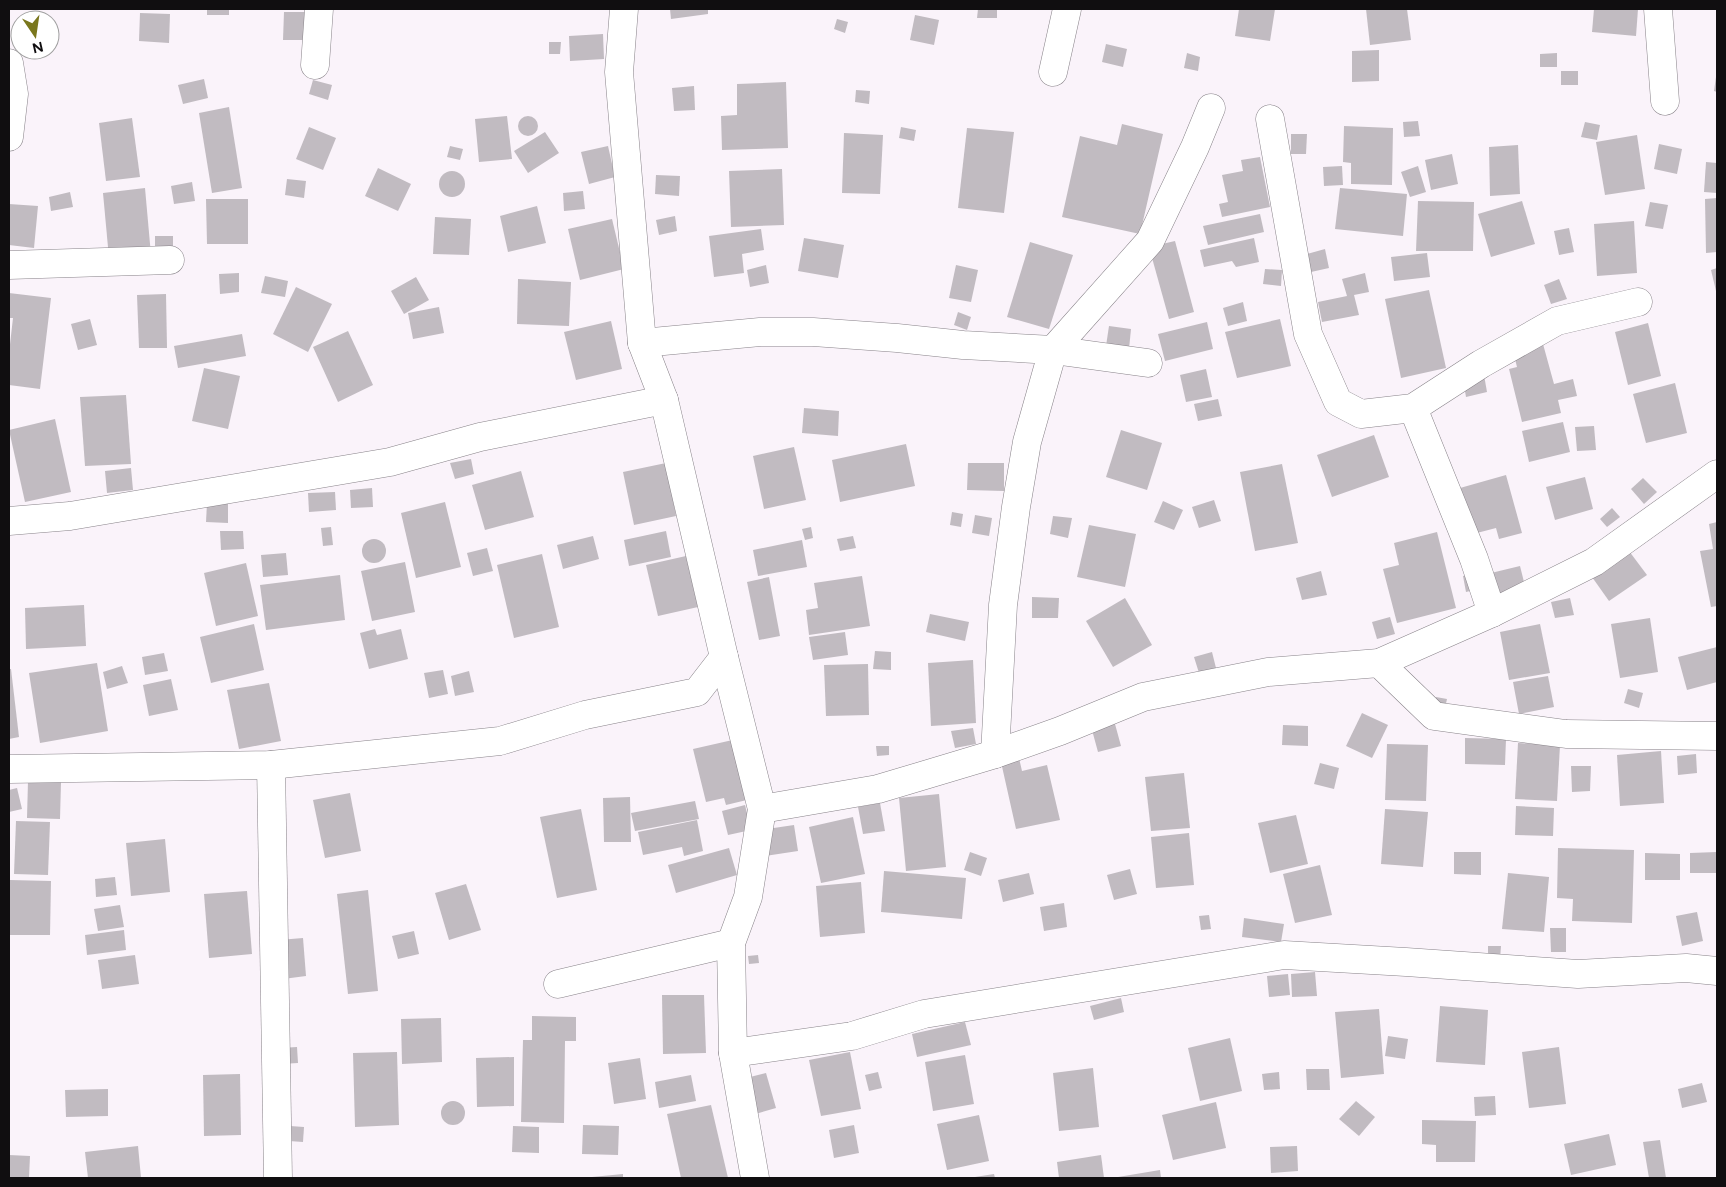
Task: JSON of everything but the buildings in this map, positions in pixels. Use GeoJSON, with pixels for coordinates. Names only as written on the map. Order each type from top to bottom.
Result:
{"type":"FeatureCollection","features":[{"type":"Feature","properties":{"kind":"street"},"geometry":{"type":"LineString","coordinates":[[315,65],[318,9]]}},
{"type":"Feature","properties":{"kind":"street"},"geometry":{"type":"LineString","coordinates":[[624,9],[619,72],[642,343],[664,400],[724,657],[762,809],[748,896],[731,943],[733,1053],[755,1178]]}},
{"type":"Feature","properties":{"kind":"street"},"geometry":{"type":"LineString","coordinates":[[1053,72],[1067,9]]}},
{"type":"Feature","properties":{"kind":"street"},"geometry":{"type":"LineString","coordinates":[[1658,9],[1665,101]]}},
{"type":"Feature","properties":{"kind":"street"},"geometry":{"type":"LineString","coordinates":[[9,63],[14,94],[9,137]]}},
{"type":"Feature","properties":{"kind":"street"},"geometry":{"type":"LineString","coordinates":[[995,754],[1003,606],[1016,507],[1027,442],[1053,350],[1150,241],[1195,147],[1210,108]]}},
{"type":"Feature","properties":{"kind":"street"},"geometry":{"type":"LineString","coordinates":[[1270,118],[1308,334],[1338,402],[1361,414],[1413,408],[1481,364],[1557,321],[1638,302]]}},
{"type":"Feature","properties":{"kind":"street"},"geometry":{"type":"LineString","coordinates":[[9,265],[170,260]]}},
{"type":"Feature","properties":{"kind":"street"},"geometry":{"type":"LineString","coordinates":[[642,343],[760,332],[812,332],[963,345],[1053,350],[1148,363]]}},
{"type":"Feature","properties":{"kind":"street"},"geometry":{"type":"LineString","coordinates":[[9,521],[70,516],[390,462],[480,437],[664,400]]}},
{"type":"Feature","properties":{"kind":"street"},"geometry":{"type":"LineString","coordinates":[[1413,408],[1474,559],[1492,613]]}},
{"type":"Feature","properties":{"kind":"street"},"geometry":{"type":"LineString","coordinates":[[762,809],[878,789],[995,754],[1143,698],[1268,672],[1378,663],[1492,613],[1594,562],[1717,474]]}},
{"type":"Feature","properties":{"kind":"street"},"geometry":{"type":"LineString","coordinates":[[9,769],[271,765],[500,741],[585,715],[697,692],[724,657]]}},
{"type":"Feature","properties":{"kind":"street"},"geometry":{"type":"LineString","coordinates":[[1378,663],[1434,716],[1566,734],[1717,736]]}},
{"type":"Feature","properties":{"kind":"street"},"geometry":{"type":"LineString","coordinates":[[271,765],[278,1178]]}},
{"type":"Feature","properties":{"kind":"street"},"geometry":{"type":"LineString","coordinates":[[558,984],[731,943]]}},
{"type":"Feature","properties":{"kind":"street"},"geometry":{"type":"LineString","coordinates":[[733,1053],[852,1036],[924,1014],[1284,955],[1578,974],[1686,968],[1717,971]]}}]}
